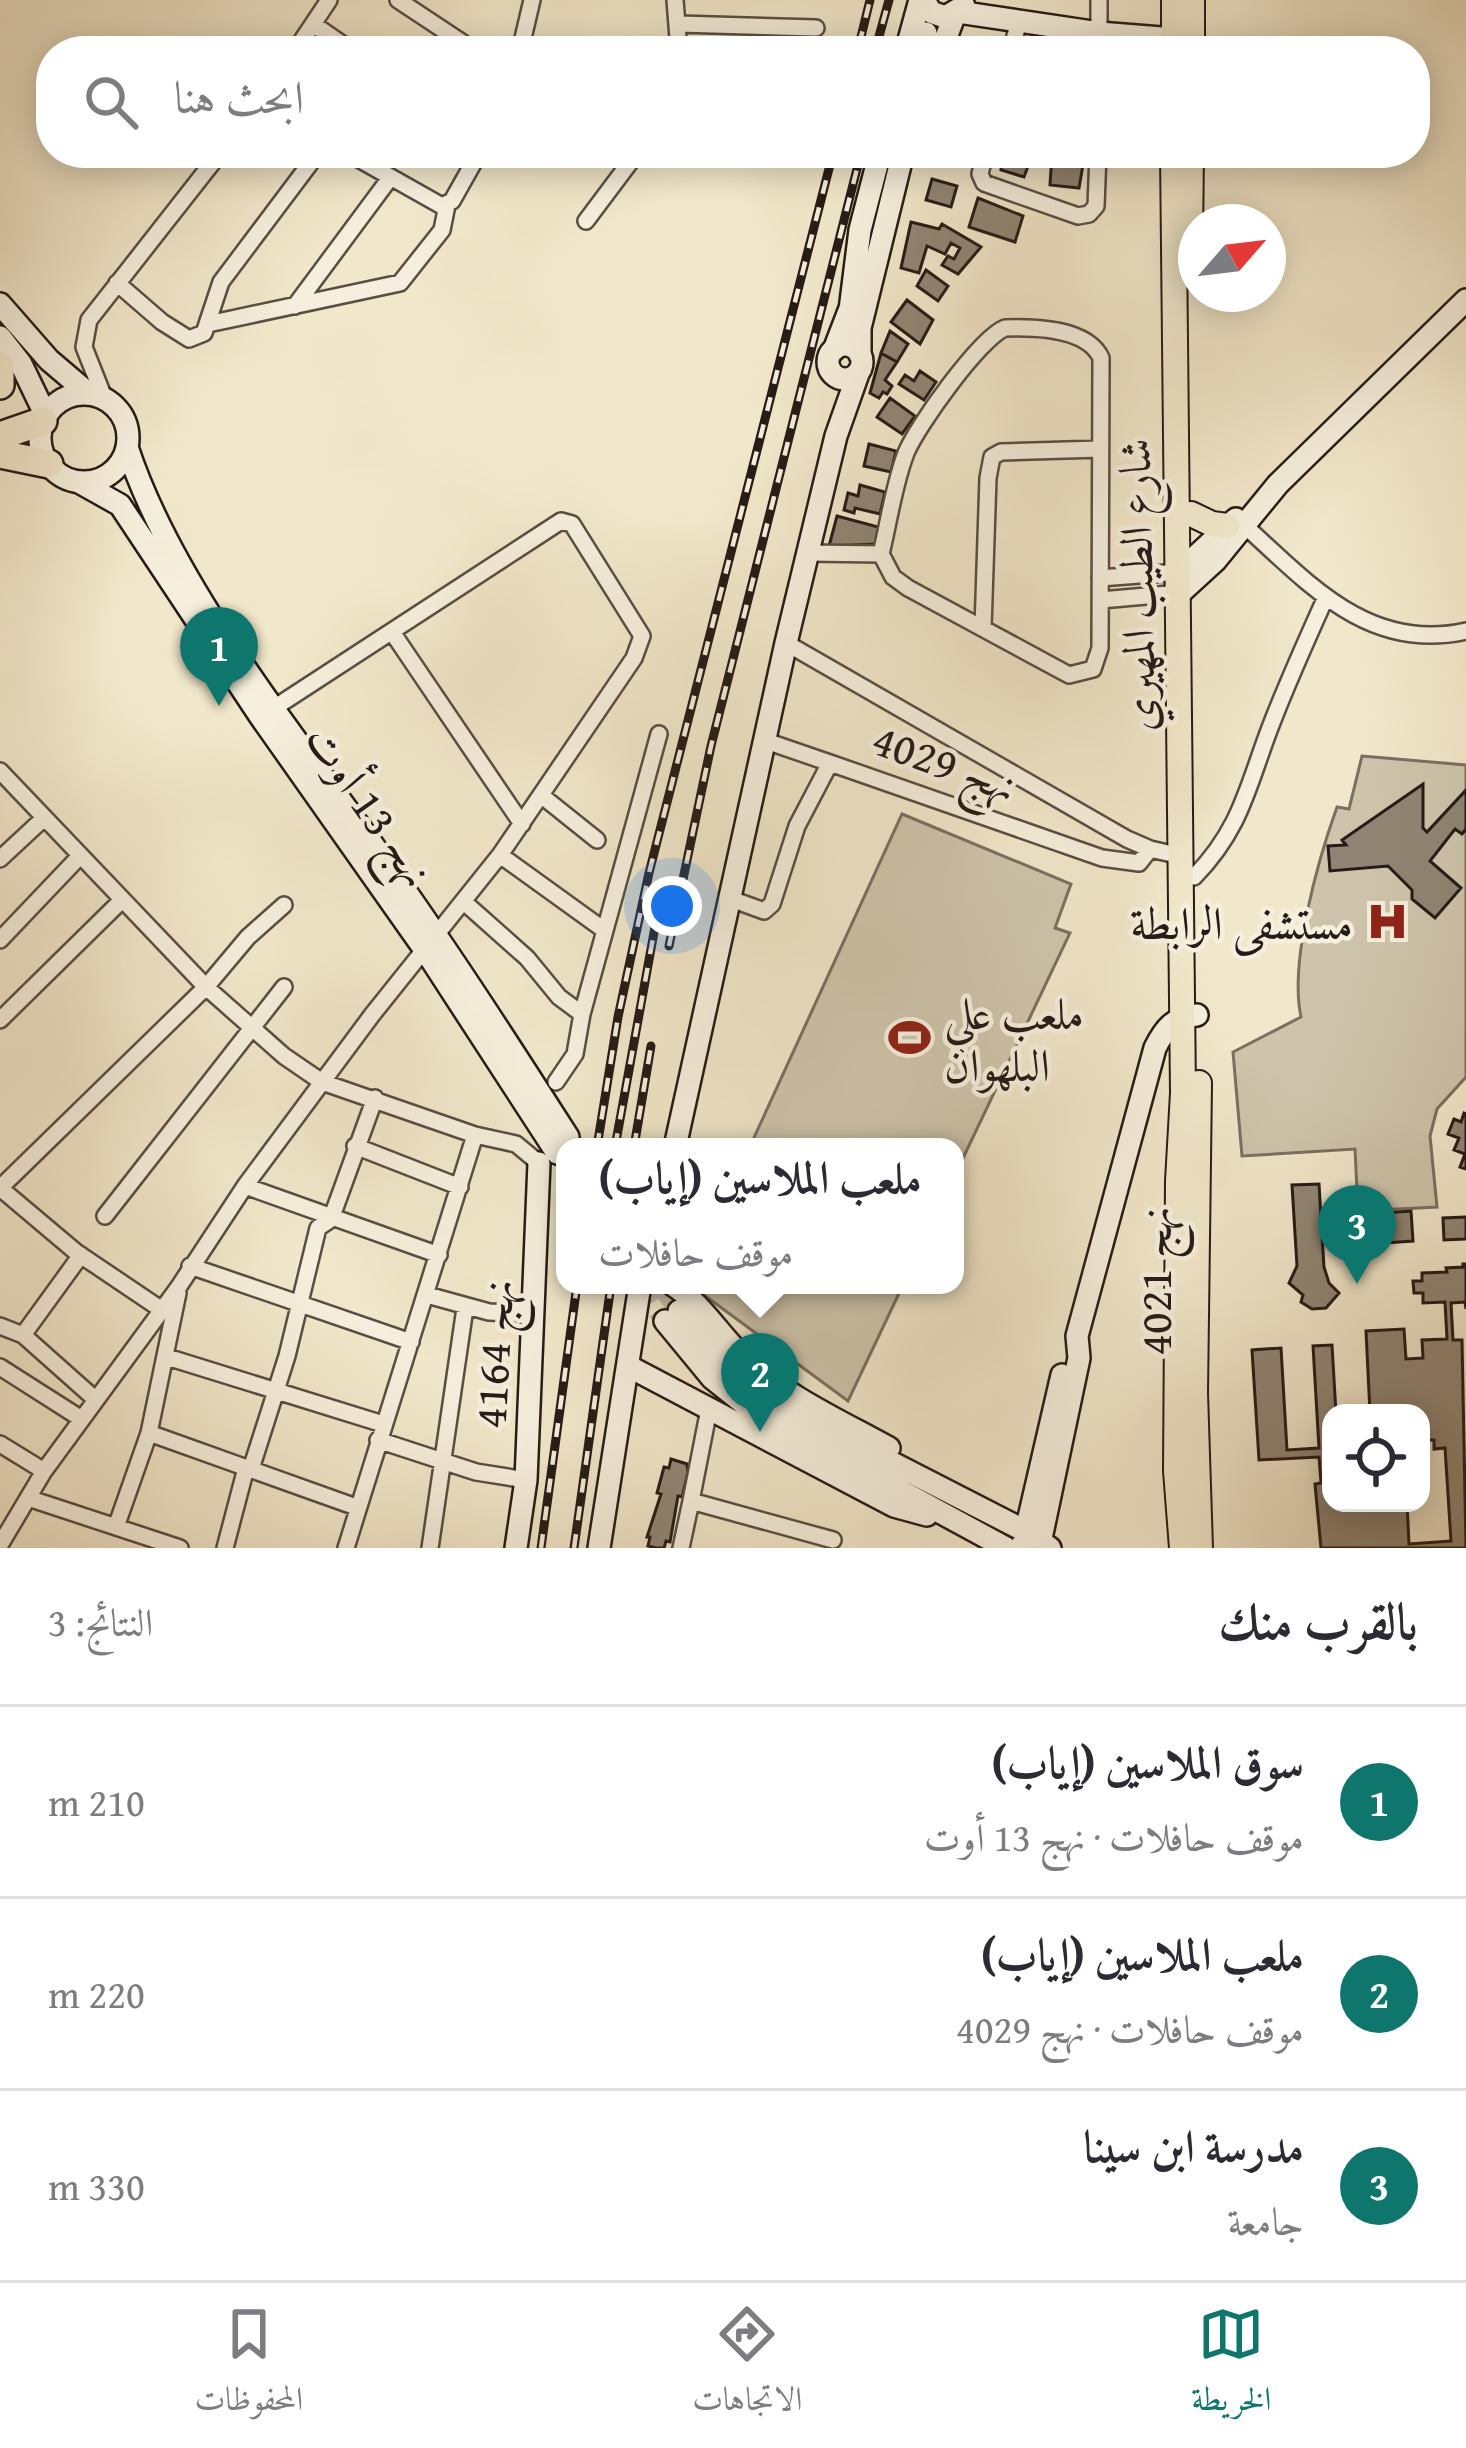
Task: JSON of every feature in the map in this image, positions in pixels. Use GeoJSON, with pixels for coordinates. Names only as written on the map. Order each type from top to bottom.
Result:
{"type":"FeatureCollection","features":[{"type":"Feature","properties":{"kind":"highway"},"geometry":{"type":"LineString","coordinates":[[0,366],[0,385]]}},
{"type":"Feature","properties":{"kind":"highway"},"geometry":{"type":"LineString","coordinates":[[0,436],[45,418]]}},
{"type":"Feature","properties":{"kind":"highway"},"geometry":{"type":"LineString","coordinates":[[0,454],[49,464]]}},
{"type":"Feature","properties":{"kind":"main road"},"geometry":{"type":"LineString","coordinates":[[911,36],[922,0],[938,15],[967,9],[1076,36]]}},
{"type":"Feature","properties":{"kind":"main road"},"geometry":{"type":"LineString","coordinates":[[1174,0],[1179,36]]}},
{"type":"Feature","properties":{"kind":"main road"},"geometry":{"type":"LineString","coordinates":[[1183,36],[1192,0]]}},
{"type":"Feature","properties":{"kind":"main road"},"geometry":{"type":"LineString","coordinates":[[939,36],[967,9]]}},
{"type":"Feature","properties":{"kind":"main road"},"geometry":{"type":"LineString","coordinates":[[676,1138],[786,643],[836,436],[860,363],[855,319],[860,230],[876,168]]}},
{"type":"Feature","properties":{"kind":"main road"},"geometry":{"type":"LineString","coordinates":[[855,319],[895,168]]}},
{"type":"Feature","properties":{"kind":"main road"},"geometry":{"type":"LineString","coordinates":[[836,436],[831,359],[855,319],[898,223],[912,168]]}},
{"type":"Feature","properties":{"kind":"main road","name":"شارع الطيب المهيري"},"geometry":{"type":"LineString","coordinates":[[1173,168],[1186,576],[1190,1016]]}},
{"type":"Feature","properties":{"kind":"main road","name":"شارع الطيب المهيري"},"geometry":{"type":"LineString","coordinates":[[1186,576],[1191,514],[1191,168]]}},
{"type":"Feature","properties":{"kind":"main road"},"geometry":{"type":"LineString","coordinates":[[1186,576],[1466,300]]}},
{"type":"Feature","properties":{"kind":"main road"},"geometry":{"type":"LineString","coordinates":[[0,304],[49,360],[97,397],[124,420],[127,447],[122,459],[104,477],[79,482],[57,473],[49,464],[40,443],[45,418],[64,398],[97,397]]}},
{"type":"Feature","properties":{"kind":"main road"},"geometry":{"type":"LineString","coordinates":[[0,338],[21,364],[45,418]]}},
{"type":"Feature","properties":{"kind":"main road"},"geometry":{"type":"LineString","coordinates":[[831,359],[847,345],[860,363]]}},
{"type":"Feature","properties":{"kind":"main road","name":"نهج 13 أوت"},"geometry":{"type":"LineString","coordinates":[[127,447],[145,499],[164,533],[431,942]]}},
{"type":"Feature","properties":{"kind":"main road","name":"نهج 13 أوت"},"geometry":{"type":"LineString","coordinates":[[79,482],[120,506],[260,716],[431,942]]}},
{"type":"Feature","properties":{"kind":"main road"},"geometry":{"type":"LineString","coordinates":[[1191,514],[1243,519]]}},
{"type":"Feature","properties":{"kind":"main road"},"geometry":{"type":"LineString","coordinates":[[431,942],[555,1151]]}},
{"type":"Feature","properties":{"kind":"main road"},"geometry":{"type":"LineString","coordinates":[[997,1544],[752,1410],[712,1378],[672,1316],[727,1370],[766,1398],[1036,1543],[1079,1358],[1077,1336],[1155,1048],[1169,1025],[1190,1016]]}},
{"type":"Feature","properties":{"kind":"main road","name":"نهج 4021"},"geometry":{"type":"LineString","coordinates":[[1182,1548],[1176,1471],[1190,1016]]}},
{"type":"Feature","properties":{"kind":"main road","name":"نهج 4021"},"geometry":{"type":"LineString","coordinates":[[1190,1016],[1199,1548]]}},
{"type":"Feature","properties":{"kind":"main road","name":"نهج 4164"},"geometry":{"type":"LineString","coordinates":[[517,1548],[526,1480],[535,1314],[555,1151]]}},
{"type":"Feature","properties":{"kind":"main road"},"geometry":{"type":"LineString","coordinates":[[599,1548],[639,1294]]}},
{"type":"Feature","properties":{"kind":"main road"},"geometry":{"type":"LineString","coordinates":[[684,1294],[742,1357],[773,1382],[973,1496],[997,1518]]}},
{"type":"Feature","properties":{"kind":"main road"},"geometry":{"type":"LineString","coordinates":[[628,1366],[894,1506],[963,1525]]}},
{"type":"Feature","properties":{"kind":"street"},"geometry":{"type":"LineString","coordinates":[[306,36],[329,0]]}},
{"type":"Feature","properties":{"kind":"street"},"geometry":{"type":"LineString","coordinates":[[398,0],[452,36]]}},
{"type":"Feature","properties":{"kind":"street"},"geometry":{"type":"LineString","coordinates":[[524,36],[532,0]]}},
{"type":"Feature","properties":{"kind":"street"},"geometry":{"type":"LineString","coordinates":[[675,0],[679,36]]}},
{"type":"Feature","properties":{"kind":"street"},"geometry":{"type":"LineString","coordinates":[[1099,0],[1099,36]]}},
{"type":"Feature","properties":{"kind":"street"},"geometry":{"type":"LineString","coordinates":[[1015,36],[1019,21]]}},
{"type":"Feature","properties":{"kind":"street"},"geometry":{"type":"LineString","coordinates":[[314,24],[331,36]]}},
{"type":"Feature","properties":{"kind":"street"},"geometry":{"type":"LineString","coordinates":[[679,24],[816,28]]}},
{"type":"Feature","properties":{"kind":"street"},"geometry":{"type":"LineString","coordinates":[[97,397],[84,346],[89,320],[208,168]]}},
{"type":"Feature","properties":{"kind":"street"},"geometry":{"type":"LineString","coordinates":[[117,283],[189,339],[204,333],[221,282],[307,168]]}},
{"type":"Feature","properties":{"kind":"street"},"geometry":{"type":"LineString","coordinates":[[373,168],[437,204],[450,203]]}},
{"type":"Feature","properties":{"kind":"street"},"geometry":{"type":"LineString","coordinates":[[208,324],[400,283],[442,230],[450,203],[470,168]]}},
{"type":"Feature","properties":{"kind":"street"},"geometry":{"type":"LineString","coordinates":[[586,221],[626,168]]}},
{"type":"Feature","properties":{"kind":"street"},"geometry":{"type":"LineString","coordinates":[[981,168],[984,183],[1078,216],[1096,206],[1097,168]]}},
{"type":"Feature","properties":{"kind":"street"},"geometry":{"type":"LineString","coordinates":[[295,307],[390,178]]}},
{"type":"Feature","properties":{"kind":"street"},"geometry":{"type":"LineString","coordinates":[[1045,329],[1093,344],[1101,367],[1100,449],[1101,600],[1098,660],[1093,669],[1078,675],[1046,665],[897,581],[881,554],[904,457],[915,434],[996,332],[1045,329]]}},
{"type":"Feature","properties":{"kind":"street"},"geometry":{"type":"LineString","coordinates":[[983,628],[992,457],[1000,452],[1100,449]]}},
{"type":"Feature","properties":{"kind":"street"},"geometry":{"type":"LineString","coordinates":[[1243,519],[1344,612],[1385,628],[1437,634],[1466,631]]}},
{"type":"Feature","properties":{"kind":"street"},"geometry":{"type":"LineString","coordinates":[[0,1547],[44,1471],[178,1288],[244,1186],[542,796],[634,658],[643,637],[572,524],[561,521],[274,708]]}},
{"type":"Feature","properties":{"kind":"street"},"geometry":{"type":"LineString","coordinates":[[808,553],[881,554]]}},
{"type":"Feature","properties":{"kind":"street"},"geometry":{"type":"LineString","coordinates":[[1100,578],[1186,576]]}},
{"type":"Feature","properties":{"kind":"street"},"geometry":{"type":"LineString","coordinates":[[1101,600],[1186,576]]}},
{"type":"Feature","properties":{"kind":"street"},"geometry":{"type":"LineString","coordinates":[[786,643],[1187,867],[1220,851],[1234,827],[1274,716],[1325,599]]}},
{"type":"Feature","properties":{"kind":"street"},"geometry":{"type":"LineString","coordinates":[[392,632],[522,824]]}},
{"type":"Feature","properties":{"kind":"street"},"geometry":{"type":"LineString","coordinates":[[556,1082],[575,1054],[659,734]]}},
{"type":"Feature","properties":{"kind":"street"},"geometry":{"type":"LineString","coordinates":[[766,741],[830,763]]}},
{"type":"Feature","properties":{"kind":"street","name":"نهج 4029"},"geometry":{"type":"LineString","coordinates":[[730,898],[764,910],[772,904],[797,826],[830,763],[1102,858],[1139,862],[1150,849]]}},
{"type":"Feature","properties":{"kind":"street"},"geometry":{"type":"LineString","coordinates":[[0,771],[7,792],[43,819],[206,987],[322,1082],[476,1135],[555,1151]]}},
{"type":"Feature","properties":{"kind":"street"},"geometry":{"type":"LineString","coordinates":[[542,796],[597,840]]}},
{"type":"Feature","properties":{"kind":"street"},"geometry":{"type":"LineString","coordinates":[[0,859],[43,819]]}},
{"type":"Feature","properties":{"kind":"street"},"geometry":{"type":"LineString","coordinates":[[500,855],[604,930]]}},
{"type":"Feature","properties":{"kind":"street"},"geometry":{"type":"LineString","coordinates":[[0,940],[79,856]]}},
{"type":"Feature","properties":{"kind":"street"},"geometry":{"type":"LineString","coordinates":[[0,1021],[121,901]]}},
{"type":"Feature","properties":{"kind":"street"},"geometry":{"type":"LineString","coordinates":[[464,902],[582,1014]]}},
{"type":"Feature","properties":{"kind":"street"},"geometry":{"type":"LineString","coordinates":[[162,1310],[81,1256],[0,1188],[284,905]]}},
{"type":"Feature","properties":{"kind":"street"},"geometry":{"type":"LineString","coordinates":[[105,1216],[284,987]]}},
{"type":"Feature","properties":{"kind":"street"},"geometry":{"type":"LineString","coordinates":[[225,1548],[276,1392],[318,1228],[331,1219],[375,1098]]}},
{"type":"Feature","properties":{"kind":"street"},"geometry":{"type":"LineString","coordinates":[[346,1548],[476,1135]]}},
{"type":"Feature","properties":{"kind":"street"},"geometry":{"type":"LineString","coordinates":[[355,1146],[460,1187]]}},
{"type":"Feature","properties":{"kind":"street"},"geometry":{"type":"LineString","coordinates":[[244,1186],[439,1255]]}},
{"type":"Feature","properties":{"kind":"street"},"geometry":{"type":"LineString","coordinates":[[23,1335],[81,1256]]}},
{"type":"Feature","properties":{"kind":"street"},"geometry":{"type":"LineString","coordinates":[[190,1266],[411,1342]]}},
{"type":"Feature","properties":{"kind":"street"},"geometry":{"type":"LineString","coordinates":[[116,1527],[149,1433],[178,1288]]}},
{"type":"Feature","properties":{"kind":"street"},"geometry":{"type":"LineString","coordinates":[[427,1295],[465,1308],[535,1314]]}},
{"type":"Feature","properties":{"kind":"street"},"geometry":{"type":"LineString","coordinates":[[430,1548],[465,1308]]}},
{"type":"Feature","properties":{"kind":"street"},"geometry":{"type":"LineString","coordinates":[[0,1326],[23,1335],[95,1399]]}},
{"type":"Feature","properties":{"kind":"street"},"geometry":{"type":"LineString","coordinates":[[167,1357],[276,1392],[445,1462],[526,1480]]}},
{"type":"Feature","properties":{"kind":"street"},"geometry":{"type":"LineString","coordinates":[[0,1367],[80,1418]]}},
{"type":"Feature","properties":{"kind":"street"},"geometry":{"type":"LineString","coordinates":[[681,1548],[709,1409]]}},
{"type":"Feature","properties":{"kind":"street"},"geometry":{"type":"LineString","coordinates":[[149,1433],[356,1507]]}},
{"type":"Feature","properties":{"kind":"street"},"geometry":{"type":"LineString","coordinates":[[0,1444],[44,1471]]}},
{"type":"Feature","properties":{"kind":"street"},"geometry":{"type":"LineString","coordinates":[[28,1498],[116,1527],[134,1541],[180,1548]]}},
{"type":"Feature","properties":{"kind":"street"},"geometry":{"type":"LineString","coordinates":[[691,1501],[833,1540]]}},
{"type":"Feature","properties":{"kind":"shaded area","name":"مستشفى الرابطة"},"geometry":{"type":"Polygon","coordinates":[[[1362,756],[1466,765],[1466,1077],[1437,1109],[1430,1136],[1437,1207],[1358,1211],[1355,1149],[1242,1156],[1233,1052],[1301,1017],[1299,968],[1314,882],[1337,807],[1349,809],[1362,756]]]}},
{"type":"Feature","properties":{"kind":"shaded area","name":"ملعب علي البلهوان"},"geometry":{"type":"Polygon","coordinates":[[[902,814],[1071,884],[1055,928],[1070,933],[964,1156],[964,1138],[754,1138],[902,814]]]}},
{"type":"Feature","properties":{"kind":"shaded area"},"geometry":{"type":"Polygon","coordinates":[[[703,1294],[899,1294],[848,1401],[703,1294]]]}},
{"type":"Feature","properties":{"kind":"building"},"geometry":{"type":"Polygon","coordinates":[[[1001,168],[1027,168],[1024,177],[1001,168]]]}},
{"type":"Feature","properties":{"kind":"building"},"geometry":{"type":"Polygon","coordinates":[[[1051,168],[1082,168],[1079,188],[1050,185],[1051,168]]]}},
{"type":"Feature","properties":{"kind":"building"},"geometry":{"type":"Polygon","coordinates":[[[932,179],[957,186],[951,207],[926,200],[932,179]]]}},
{"type":"Feature","properties":{"kind":"building"},"geometry":{"type":"Polygon","coordinates":[[[978,198],[1023,216],[1015,242],[969,227],[978,198]]]}},
{"type":"Feature","properties":{"kind":"building"},"geometry":{"type":"Polygon","coordinates":[[[911,222],[939,229],[942,224],[981,247],[958,274],[942,265],[948,256],[954,259],[960,248],[951,243],[945,254],[927,246],[919,273],[901,268],[911,222]]]}},
{"type":"Feature","properties":{"kind":"building"},"geometry":{"type":"Polygon","coordinates":[[[926,270],[948,286],[938,301],[917,286],[926,270]]]}},
{"type":"Feature","properties":{"kind":"building"},"geometry":{"type":"Polygon","coordinates":[[[907,300],[933,320],[920,344],[891,322],[907,300]]]}},
{"type":"Feature","properties":{"kind":"building"},"geometry":{"type":"Polygon","coordinates":[[[890,331],[908,344],[897,362],[881,353],[890,331]]]}},
{"type":"Feature","properties":{"kind":"building"},"geometry":{"type":"Polygon","coordinates":[[[881,353],[897,362],[885,380],[892,386],[879,398],[870,393],[881,353]]]}},
{"type":"Feature","properties":{"kind":"building"},"geometry":{"type":"Polygon","coordinates":[[[920,371],[936,382],[924,400],[899,384],[905,375],[914,381],[920,371]]]}},
{"type":"Feature","properties":{"kind":"building"},"geometry":{"type":"Polygon","coordinates":[[[890,398],[915,416],[902,434],[877,417],[890,398]]]}},
{"type":"Feature","properties":{"kind":"building"},"geometry":{"type":"Polygon","coordinates":[[[869,444],[896,451],[891,472],[864,466],[869,444]]]}},
{"type":"Feature","properties":{"kind":"building"},"geometry":{"type":"Polygon","coordinates":[[[860,485],[885,492],[880,514],[844,510],[848,493],[858,496],[860,485]]]}},
{"type":"Feature","properties":{"kind":"building"},"geometry":{"type":"Polygon","coordinates":[[[837,516],[882,528],[878,544],[829,546],[837,516]]]}},
{"type":"Feature","properties":{"kind":"building"},"geometry":{"type":"Polygon","coordinates":[[[1423,784],[1423,828],[1427,832],[1466,790],[1466,829],[1462,834],[1455,829],[1430,861],[1461,888],[1435,918],[1412,899],[1412,890],[1388,866],[1330,871],[1328,846],[1346,845],[1342,840],[1423,784]]]}},
{"type":"Feature","properties":{"kind":"building"},"geometry":{"type":"Polygon","coordinates":[[[1464,1113],[1466,1169],[1460,1167],[1465,1154],[1454,1150],[1459,1138],[1448,1134],[1454,1119],[1461,1122],[1464,1113]]]}},
{"type":"Feature","properties":{"kind":"building"},"geometry":{"type":"Polygon","coordinates":[[[1319,1184],[1324,1267],[1329,1283],[1339,1293],[1326,1308],[1312,1309],[1301,1302],[1303,1295],[1289,1283],[1297,1266],[1292,1185],[1319,1184]]]}},
{"type":"Feature","properties":{"kind":"building"},"geometry":{"type":"Polygon","coordinates":[[[1411,1211],[1413,1241],[1385,1243],[1383,1213],[1411,1211]]]}},
{"type":"Feature","properties":{"kind":"building"},"geometry":{"type":"Polygon","coordinates":[[[1466,1217],[1466,1239],[1444,1240],[1443,1218],[1466,1217]]]}},
{"type":"Feature","properties":{"kind":"building"},"geometry":{"type":"Polygon","coordinates":[[[1466,1264],[1466,1309],[1465,1302],[1451,1303],[1453,1340],[1462,1340],[1466,1548],[1321,1548],[1315,1484],[1321,1483],[1319,1457],[1259,1460],[1252,1350],[1281,1348],[1287,1450],[1319,1448],[1313,1346],[1332,1345],[1335,1404],[1322,1404],[1322,1512],[1407,1512],[1409,1544],[1451,1541],[1445,1448],[1434,1449],[1434,1440],[1430,1440],[1430,1404],[1370,1404],[1366,1331],[1404,1329],[1406,1359],[1423,1358],[1422,1340],[1447,1339],[1445,1302],[1423,1303],[1423,1293],[1414,1293],[1413,1281],[1422,1281],[1422,1273],[1466,1264]]]}},
{"type":"Feature","properties":{"kind":"building"},"geometry":{"type":"Polygon","coordinates":[[[671,1459],[687,1464],[688,1472],[682,1497],[678,1496],[670,1542],[656,1548],[648,1546],[647,1537],[664,1467],[669,1468],[671,1459]]]}},
{"type":"Feature","properties":{"kind":"tunnel"},"geometry":{"type":"LineString","coordinates":[[647,1294],[665,1321]]}},
{"type":"Feature","properties":{"kind":"tunnel"},"geometry":{"type":"LineString","coordinates":[[668,1294],[679,1311]]}},
{"type":"Feature","properties":{"kind":"railway"},"geometry":{"type":"LineString","coordinates":[[861,36],[870,0]]}},
{"type":"Feature","properties":{"kind":"railway"},"geometry":{"type":"LineString","coordinates":[[879,36],[889,0]]}},
{"type":"Feature","properties":{"kind":"railway"},"geometry":{"type":"LineString","coordinates":[[598,1138],[649,873],[829,168]]}},
{"type":"Feature","properties":{"kind":"railway"},"geometry":{"type":"LineString","coordinates":[[669,946],[711,746],[857,168]]}},
{"type":"Feature","properties":{"kind":"railway"},"geometry":{"type":"LineString","coordinates":[[617,1138],[657,916]]}},
{"type":"Feature","properties":{"kind":"railway"},"geometry":{"type":"LineString","coordinates":[[636,1138],[651,1046]]}},
{"type":"Feature","properties":{"kind":"railway"},"geometry":{"type":"LineString","coordinates":[[541,1548],[576,1294]]}},
{"type":"Feature","properties":{"kind":"railway"},"geometry":{"type":"LineString","coordinates":[[574,1548],[610,1294]]}},
{"type":"Feature","properties":{"kind":"place","name":"سوق الملاسين (إياب)"},"geometry":{"type":"Point","coordinates":[219,706]}},
{"type":"Feature","properties":{"kind":"place","name":"مستشفى الرابطة"},"geometry":{"type":"Point","coordinates":[1387,922]}},
{"type":"Feature","properties":{"kind":"place","name":"ملعب علي البلهوان"},"geometry":{"type":"Point","coordinates":[910,1038]}},
{"type":"Feature","properties":{"kind":"place","name":"مدرسة ابن سينا"},"geometry":{"type":"Point","coordinates":[1357,1284]}},
{"type":"Feature","properties":{"kind":"place","name":"ملعب الملاسين (إياب)"},"geometry":{"type":"Point","coordinates":[760,1432]}}]}
